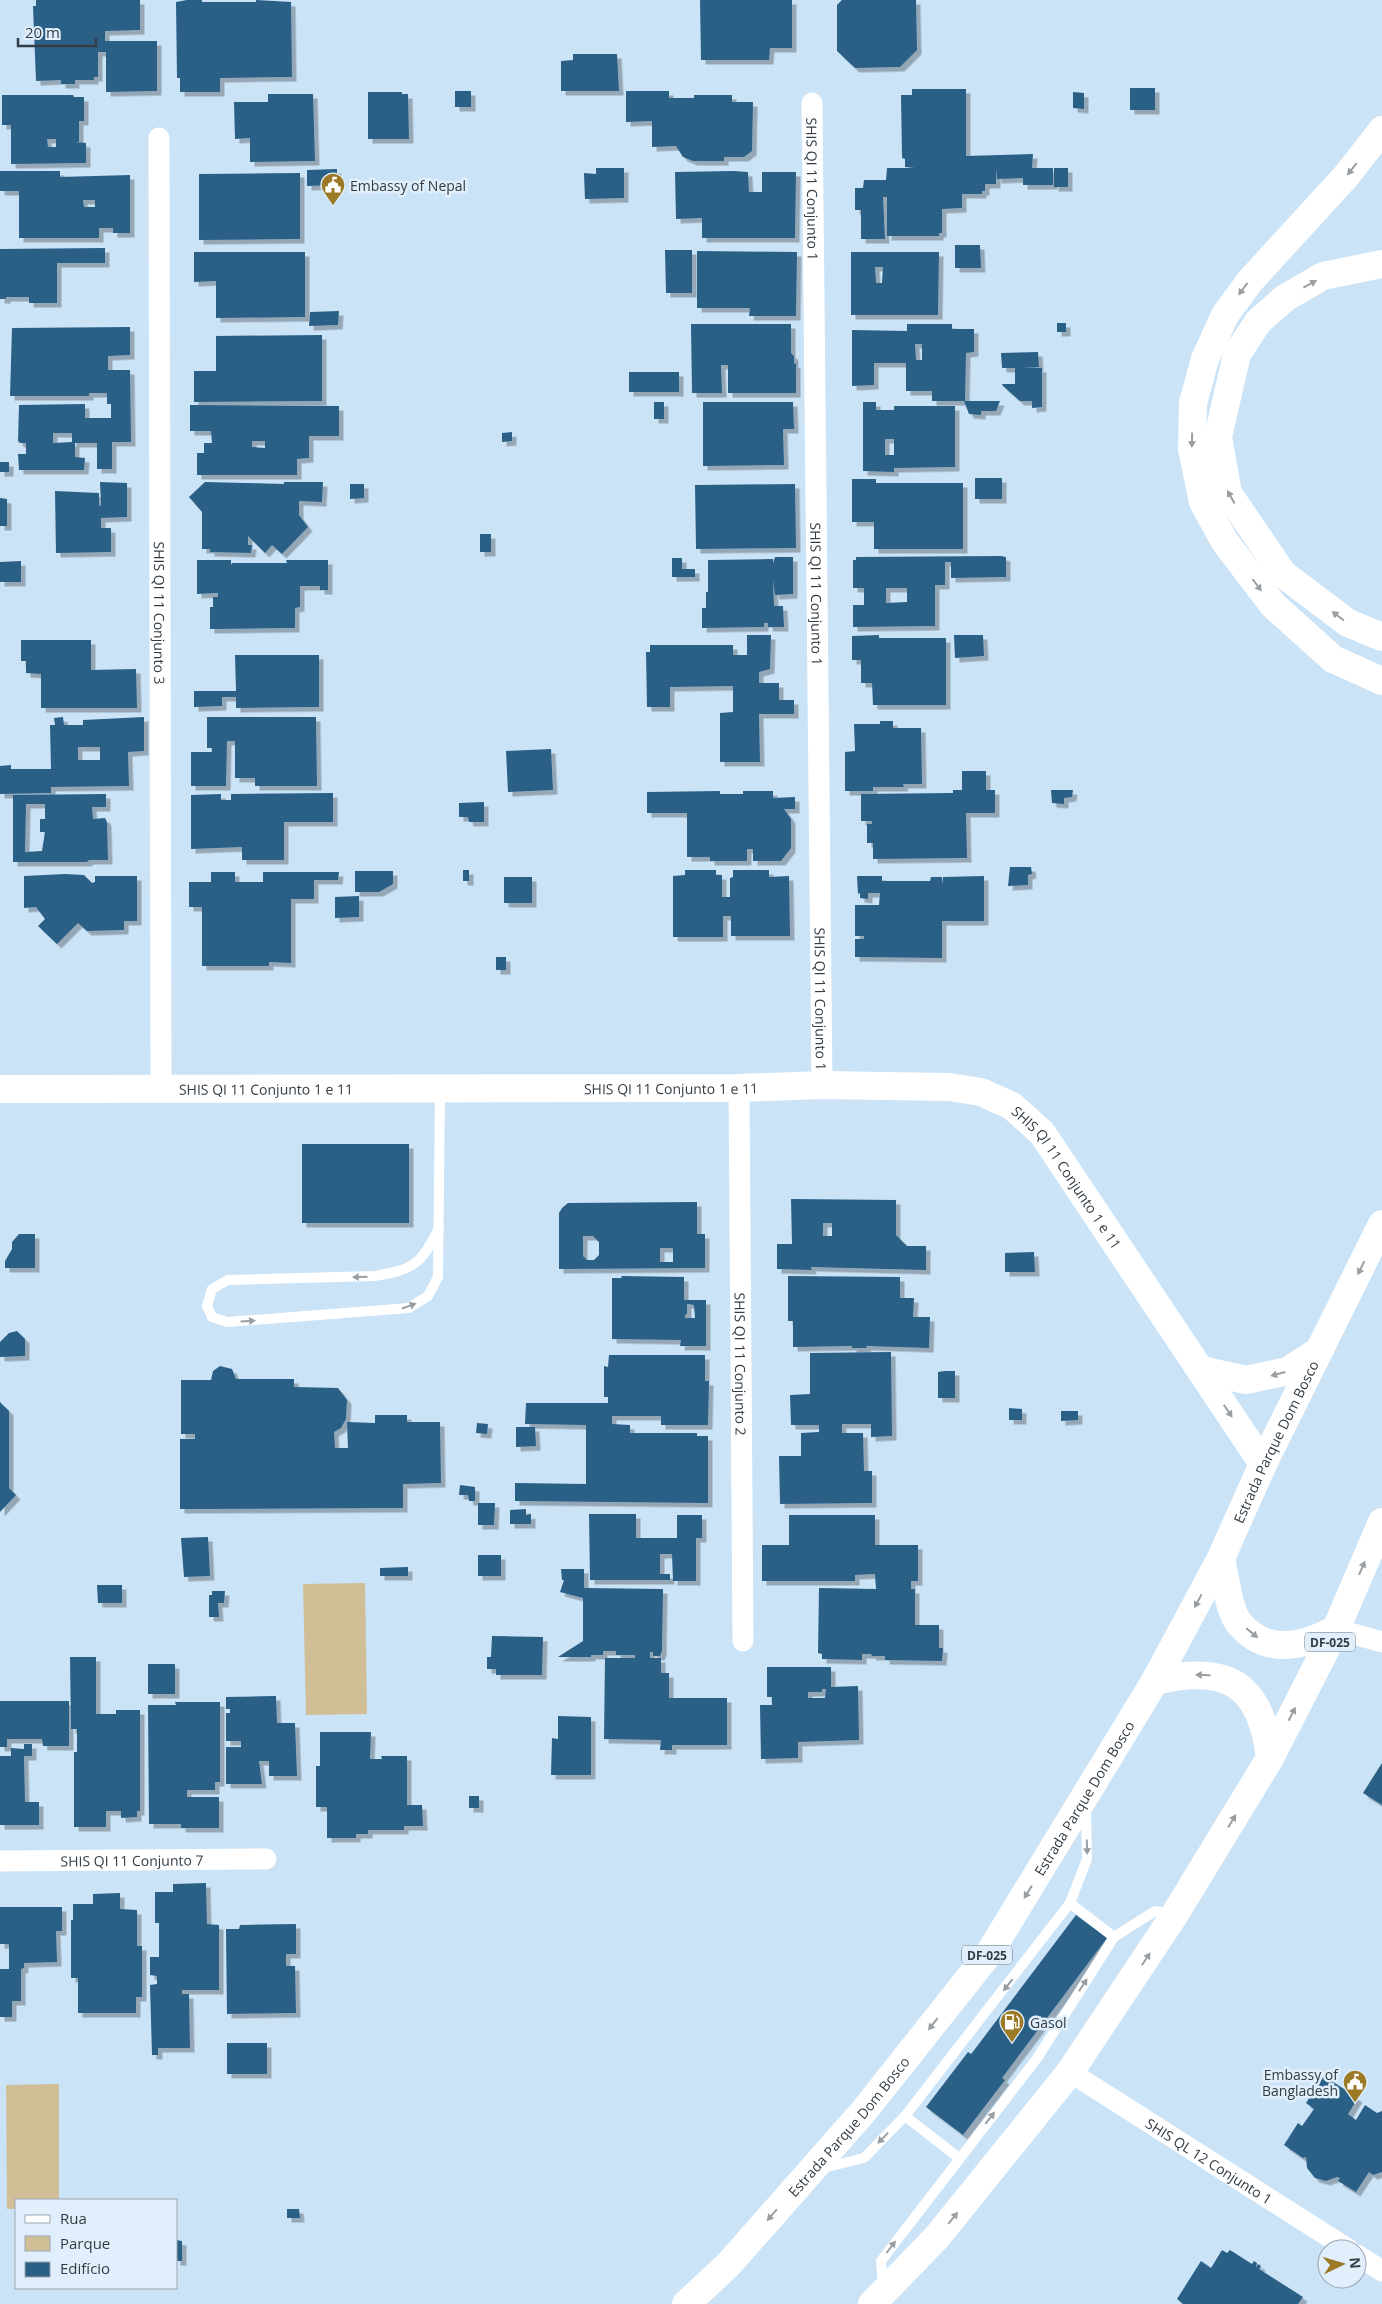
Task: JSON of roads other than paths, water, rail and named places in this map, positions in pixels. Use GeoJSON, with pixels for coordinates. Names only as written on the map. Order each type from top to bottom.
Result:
{"type":"FeatureCollection","features":[{"type":"Feature","properties":{"kind":"main road"},"geometry":{"type":"LineString","coordinates":[[1382,130],[1347,175],[1250,281],[1225,314],[1205,359],[1193,403],[1192,448],[1203,502],[1225,542],[1273,605],[1333,659],[1382,681]]}},
{"type":"Feature","properties":{"kind":"main road"},"geometry":{"type":"LineString","coordinates":[[1382,264],[1323,276],[1285,298],[1258,322],[1237,354],[1218,438],[1228,493],[1283,574],[1348,622],[1382,637]]}},
{"type":"Feature","properties":{"kind":"main road","name":"SHIS QI 11 Conjunto 1 e 11"},"geometry":{"type":"LineString","coordinates":[[0,1089],[739,1088],[822,1085],[949,1087],[981,1092],[1012,1106],[1042,1133],[1263,1464]]}},
{"type":"Feature","properties":{"kind":"main road","name":"Estrada Parque Dom Bosco"},"geometry":{"type":"LineString","coordinates":[[686,2304],[728,2264],[863,2112],[990,1952],[1155,1681],[1221,1558],[1263,1464],[1382,1224]]}},
{"type":"Feature","properties":{"kind":"main road"},"geometry":{"type":"LineString","coordinates":[[1201,1370],[1246,1380],[1288,1371],[1320,1350]]}},
{"type":"Feature","properties":{"kind":"main road","name":"DF-025"},"geometry":{"type":"LineString","coordinates":[[878,2298],[938,2237],[1070,2072],[1175,1914],[1270,1758],[1336,1629],[1382,1522]]}},
{"type":"Feature","properties":{"kind":"main road"},"geometry":{"type":"LineString","coordinates":[[1221,1558],[1230,1601],[1238,1621],[1258,1638],[1275,1645],[1296,1645],[1314,1641],[1336,1629]]}},
{"type":"Feature","properties":{"kind":"main road"},"geometry":{"type":"LineString","coordinates":[[1155,1681],[1182,1675],[1210,1674],[1237,1685],[1257,1706],[1267,1733],[1270,1758]]}},
{"type":"Feature","properties":{"kind":"street","name":"SHIS QI 11 Conjunto 1"},"geometry":{"type":"LineString","coordinates":[[812,103],[822,1085]]}},
{"type":"Feature","properties":{"kind":"street","name":"SHIS QI 11 Conjunto 3"},"geometry":{"type":"LineString","coordinates":[[159,138],[161,1089]]}},
{"type":"Feature","properties":{"kind":"street","name":"SHIS QI 11 Conjunto 2"},"geometry":{"type":"LineString","coordinates":[[739,1088],[742,1641]]}},
{"type":"Feature","properties":{"kind":"street"},"geometry":{"type":"LineString","coordinates":[[1336,1629],[1382,1642]]}},
{"type":"Feature","properties":{"kind":"street","name":"SHIS QI 11 Conjunto 7"},"geometry":{"type":"LineString","coordinates":[[0,1861],[266,1859]]}},
{"type":"Feature","properties":{"kind":"street","name":"SHIS QL 12 Conjunto 1"},"geometry":{"type":"LineString","coordinates":[[1070,2072],[1332,2239]]}},
{"type":"Feature","properties":{"kind":"street"},"geometry":{"type":"LineString","coordinates":[[1367,2261],[1382,2271]]}},
{"type":"Feature","properties":{"kind":"lane"},"geometry":{"type":"LineString","coordinates":[[439,1228],[426,1254],[413,1266],[396,1272],[375,1276],[228,1280],[212,1288],[207,1306],[212,1317],[227,1322],[409,1308],[428,1296],[438,1277],[439,1228],[440,1088]]}},
{"type":"Feature","properties":{"kind":"lane"},"geometry":{"type":"LineString","coordinates":[[811,2171],[864,2158],[905,2116],[1070,1903],[1087,1860],[1085,1798]]}},
{"type":"Feature","properties":{"kind":"lane"},"geometry":{"type":"LineString","coordinates":[[1070,1903],[1114,1937]]}},
{"type":"Feature","properties":{"kind":"lane"},"geometry":{"type":"LineString","coordinates":[[878,2298],[881,2261],[1038,2056],[1114,1937],[1155,1911],[1175,1914]]}},
{"type":"Feature","properties":{"kind":"lane"},"geometry":{"type":"LineString","coordinates":[[905,2116],[959,2158]]}},
{"type":"Feature","properties":{"kind":"place","name":"Embassy of Nepal"},"geometry":{"type":"Point","coordinates":[333,206]}},
{"type":"Feature","properties":{"kind":"place","name":"Gasol"},"geometry":{"type":"Point","coordinates":[1012,2043]}},
{"type":"Feature","properties":{"kind":"place","name":"Embassy of Bangladesh"},"geometry":{"type":"Point","coordinates":[1355,2103]}}]}
